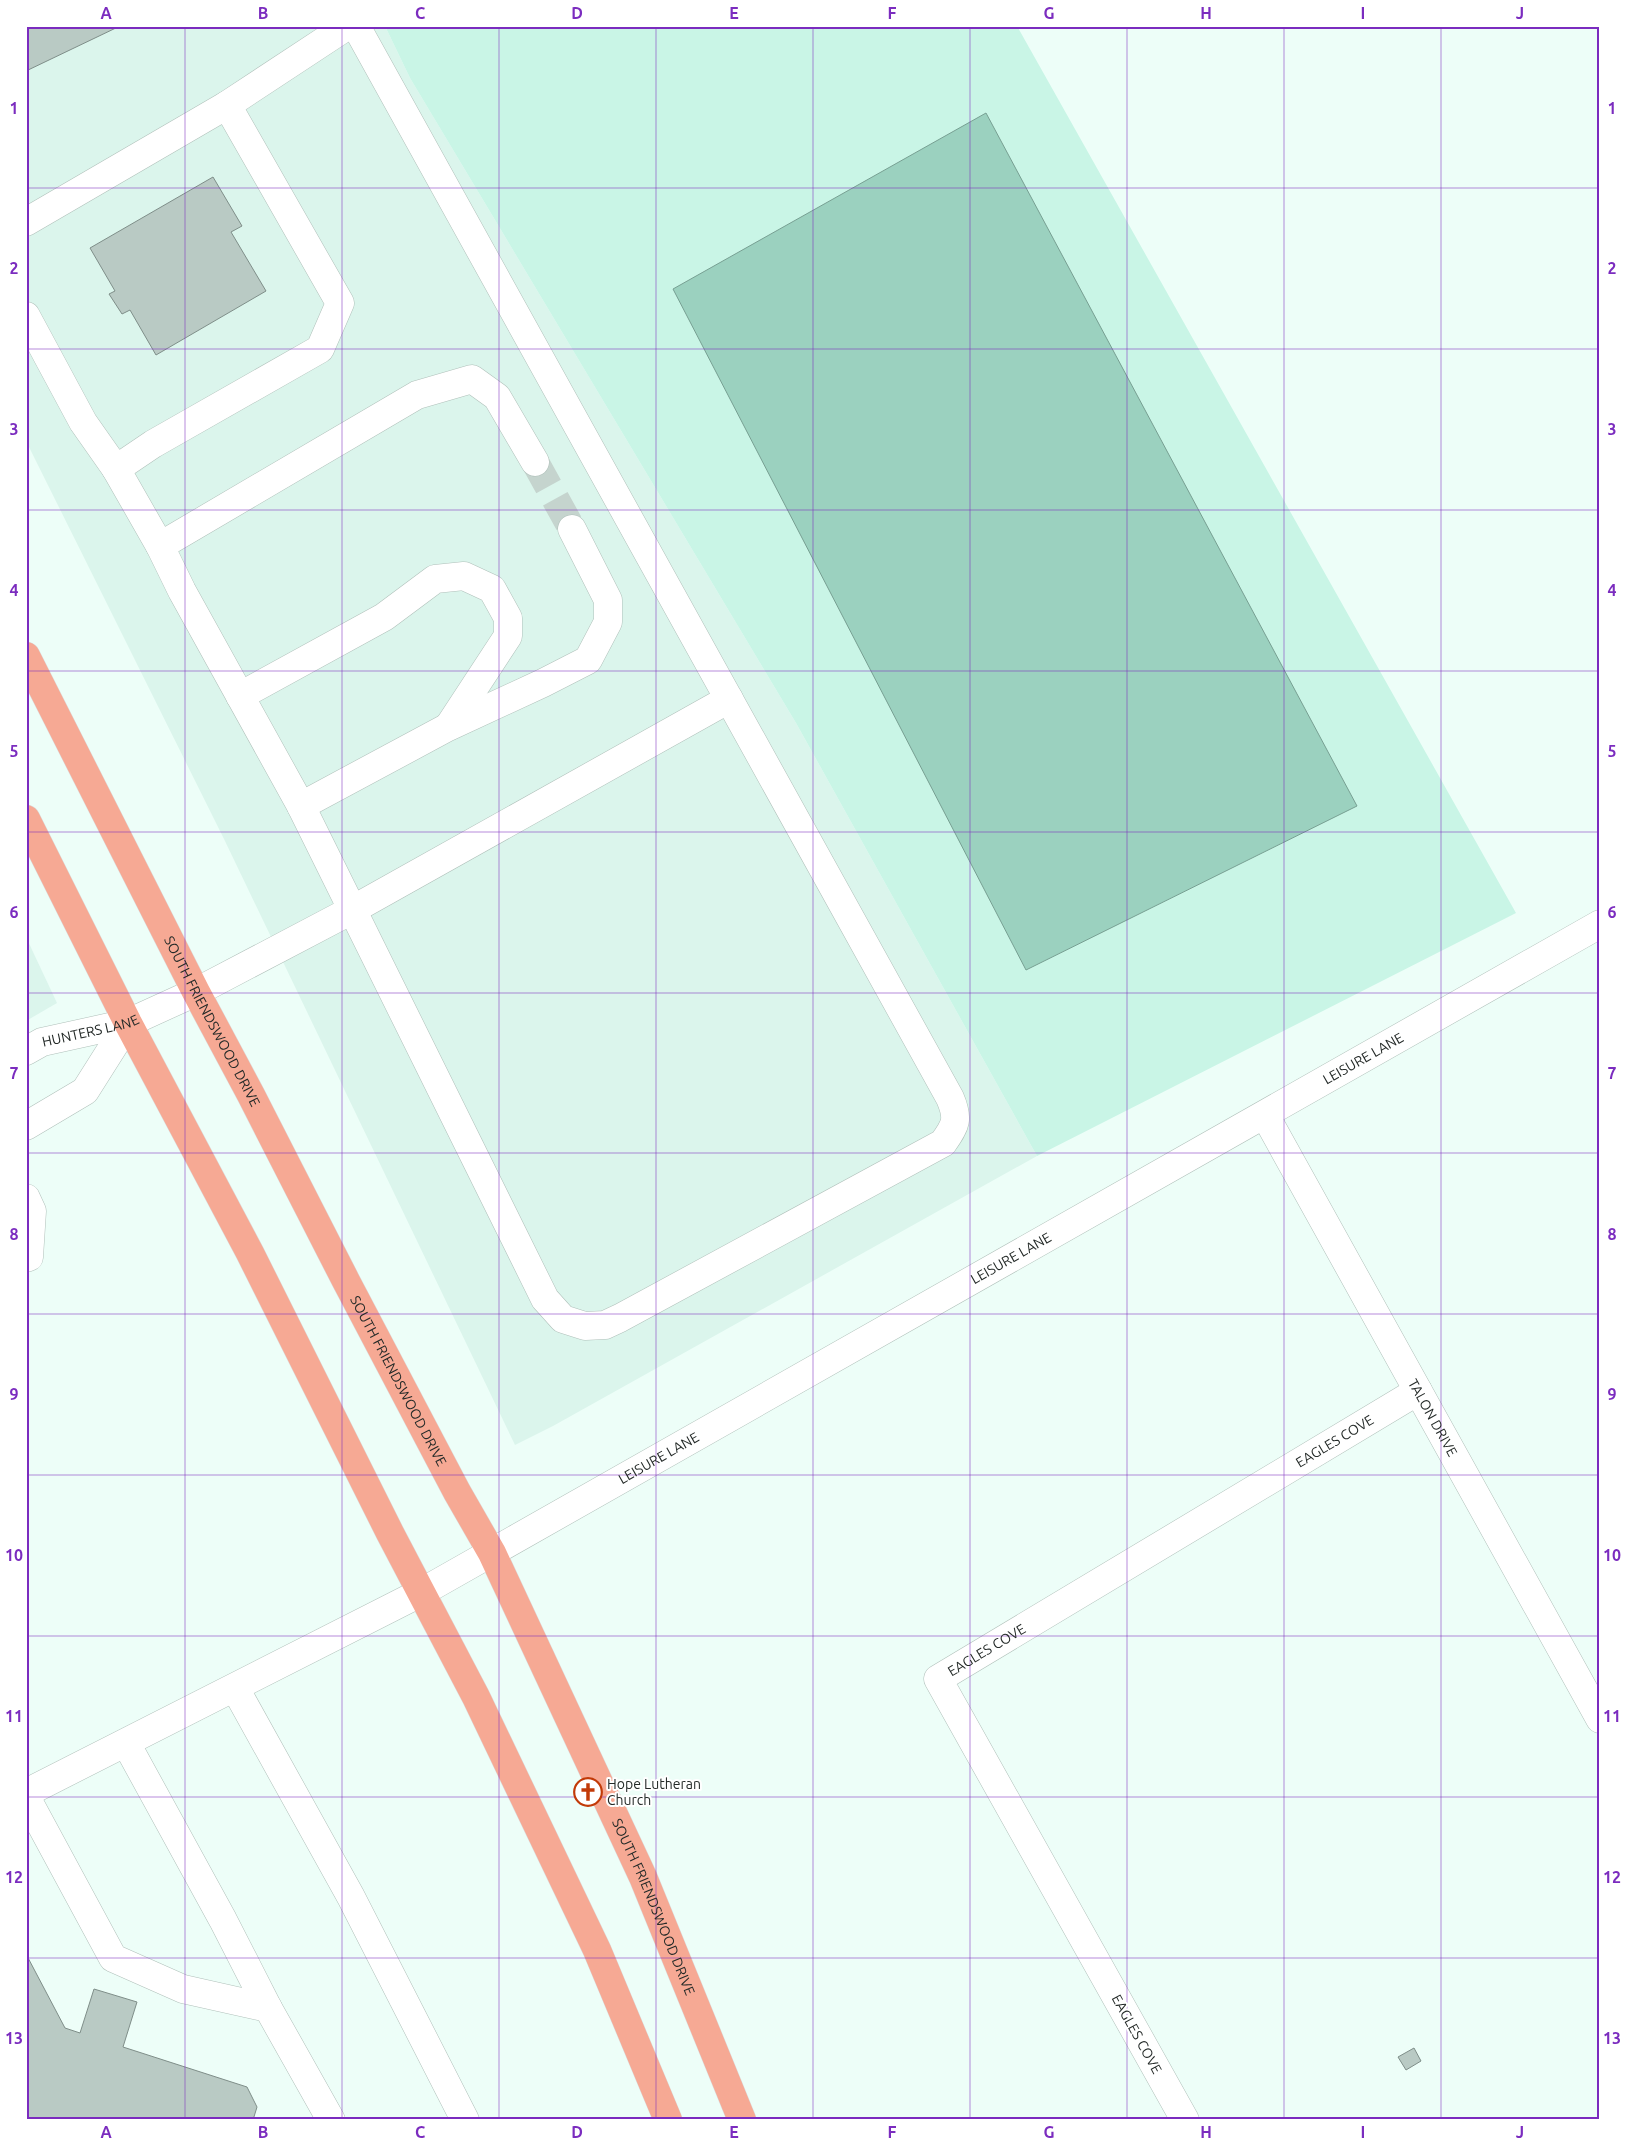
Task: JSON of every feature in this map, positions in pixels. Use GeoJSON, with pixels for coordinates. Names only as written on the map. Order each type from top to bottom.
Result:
{"type":"FeatureCollection","features":[{"type":"Feature","properties":{"kind":"main road","name":"SOUTH FRIENDSWOOD DRIVE"},"geometry":{"type":"LineString","coordinates":[[26,656],[196,992],[457,1492],[492,1553],[643,1877],[742,2120]]}},
{"type":"Feature","properties":{"kind":"main road"},"geometry":{"type":"LineString","coordinates":[[26,820],[128,1023],[250,1253],[476,1697],[596,1950],[668,2120]]}},
{"type":"Feature","properties":{"kind":"street"},"geometry":{"type":"LineString","coordinates":[[26,222],[227,104],[347,26]]}},
{"type":"Feature","properties":{"kind":"street"},"geometry":{"type":"LineString","coordinates":[[26,316],[83,422],[116,470],[160,546],[182,591],[300,806],[545,1300],[563,1319],[585,1326],[605,1325],[926,1154],[943,1143],[954,1128],[956,1112],[950,1098],[356,26]]}},
{"type":"Feature","properties":{"kind":"street"},"geometry":{"type":"LineString","coordinates":[[116,470],[153,444],[320,349],[340,303],[227,104]]}},
{"type":"Feature","properties":{"kind":"street"},"geometry":{"type":"LineString","coordinates":[[160,546],[417,395],[472,379],[497,397],[535,462]]}},
{"type":"Feature","properties":{"kind":"street"},"geometry":{"type":"LineString","coordinates":[[300,806],[448,727],[543,684],[588,660],[608,622],[608,600],[572,529]]}},
{"type":"Feature","properties":{"kind":"street"},"geometry":{"type":"LineString","coordinates":[[240,696],[384,617],[435,579],[464,576],[492,589],[508,618],[508,636],[448,727]]}},
{"type":"Feature","properties":{"kind":"street"},"geometry":{"type":"LineString","coordinates":[[128,1023],[196,992],[352,910],[729,699]]}},
{"type":"Feature","properties":{"kind":"street","name":"LEISURE LANE"},"geometry":{"type":"LineString","coordinates":[[26,1793],[422,1592],[1600,924]]}},
{"type":"Feature","properties":{"kind":"street","name":"HUNTERS LANE"},"geometry":{"type":"LineString","coordinates":[[26,1051],[42,1042],[128,1023]]}},
{"type":"Feature","properties":{"kind":"street","name":"HUNTERS LANE"},"geometry":{"type":"LineString","coordinates":[[26,1126],[85,1091],[128,1023]]}},
{"type":"Feature","properties":{"kind":"street","name":"TALON DRIVE"},"geometry":{"type":"LineString","coordinates":[[1266,1115],[1600,1719]]}},
{"type":"Feature","properties":{"kind":"street"},"geometry":{"type":"LineString","coordinates":[[26,1198],[32,1211],[29,1257],[26,1258]]}},
{"type":"Feature","properties":{"kind":"street","name":"EAGLES COVE"},"geometry":{"type":"LineString","coordinates":[[1185,2120],[938,1679],[1418,1391]]}},
{"type":"Feature","properties":{"kind":"street"},"geometry":{"type":"LineString","coordinates":[[235,1688],[351,1898],[465,2120]]}},
{"type":"Feature","properties":{"kind":"street"},"geometry":{"type":"LineString","coordinates":[[126,1743],[224,1920],[268,2008],[331,2120]]}},
{"type":"Feature","properties":{"kind":"street"},"geometry":{"type":"LineString","coordinates":[[26,1797],[113,1958],[183,1988],[268,2008]]}},
{"type":"Feature","properties":{"kind":"shaded area"},"geometry":{"type":"Polygon","coordinates":[[[26,26],[385,26],[410,78],[796,723],[1037,1156],[553,1426],[515,1445],[224,839],[26,441],[26,26]]]}},
{"type":"Feature","properties":{"kind":"shaded area"},"geometry":{"type":"Polygon","coordinates":[[[385,26],[1017,26],[1516,913],[1037,1156],[796,723],[410,78],[385,26]]]}},
{"type":"Feature","properties":{"kind":"shaded area"},"geometry":{"type":"Polygon","coordinates":[[[986,113],[1357,806],[1026,970],[673,289],[986,113]]]}},
{"type":"Feature","properties":{"kind":"shaded area"},"geometry":{"type":"Polygon","coordinates":[[[26,937],[57,1003],[26,1021],[26,937]]]}},
{"type":"Feature","properties":{"kind":"building"},"geometry":{"type":"Polygon","coordinates":[[[26,26],[120,26],[26,71],[26,26]]]}},
{"type":"Feature","properties":{"kind":"building"},"geometry":{"type":"Polygon","coordinates":[[[213,177],[242,226],[231,232],[266,291],[156,355],[130,310],[122,314],[109,294],[115,291],[90,248],[213,177]]]}},
{"type":"Feature","properties":{"kind":"building"},"geometry":{"type":"Polygon","coordinates":[[[26,1954],[65,2028],[80,2033],[94,1989],[137,2002],[123,2047],[247,2087],[257,2107],[253,2120],[26,2120],[26,1954]]]}},
{"type":"Feature","properties":{"kind":"building"},"geometry":{"type":"Polygon","coordinates":[[[1414,2048],[1421,2061],[1406,2070],[1398,2057],[1414,2048]]]}},
{"type":"Feature","properties":{"kind":"tunnel"},"geometry":{"type":"LineString","coordinates":[[535,462],[572,529]]}},
{"type":"Feature","properties":{"kind":"place","name":"Hope Lutheran Church"},"geometry":{"type":"Point","coordinates":[588,1792]}}]}
